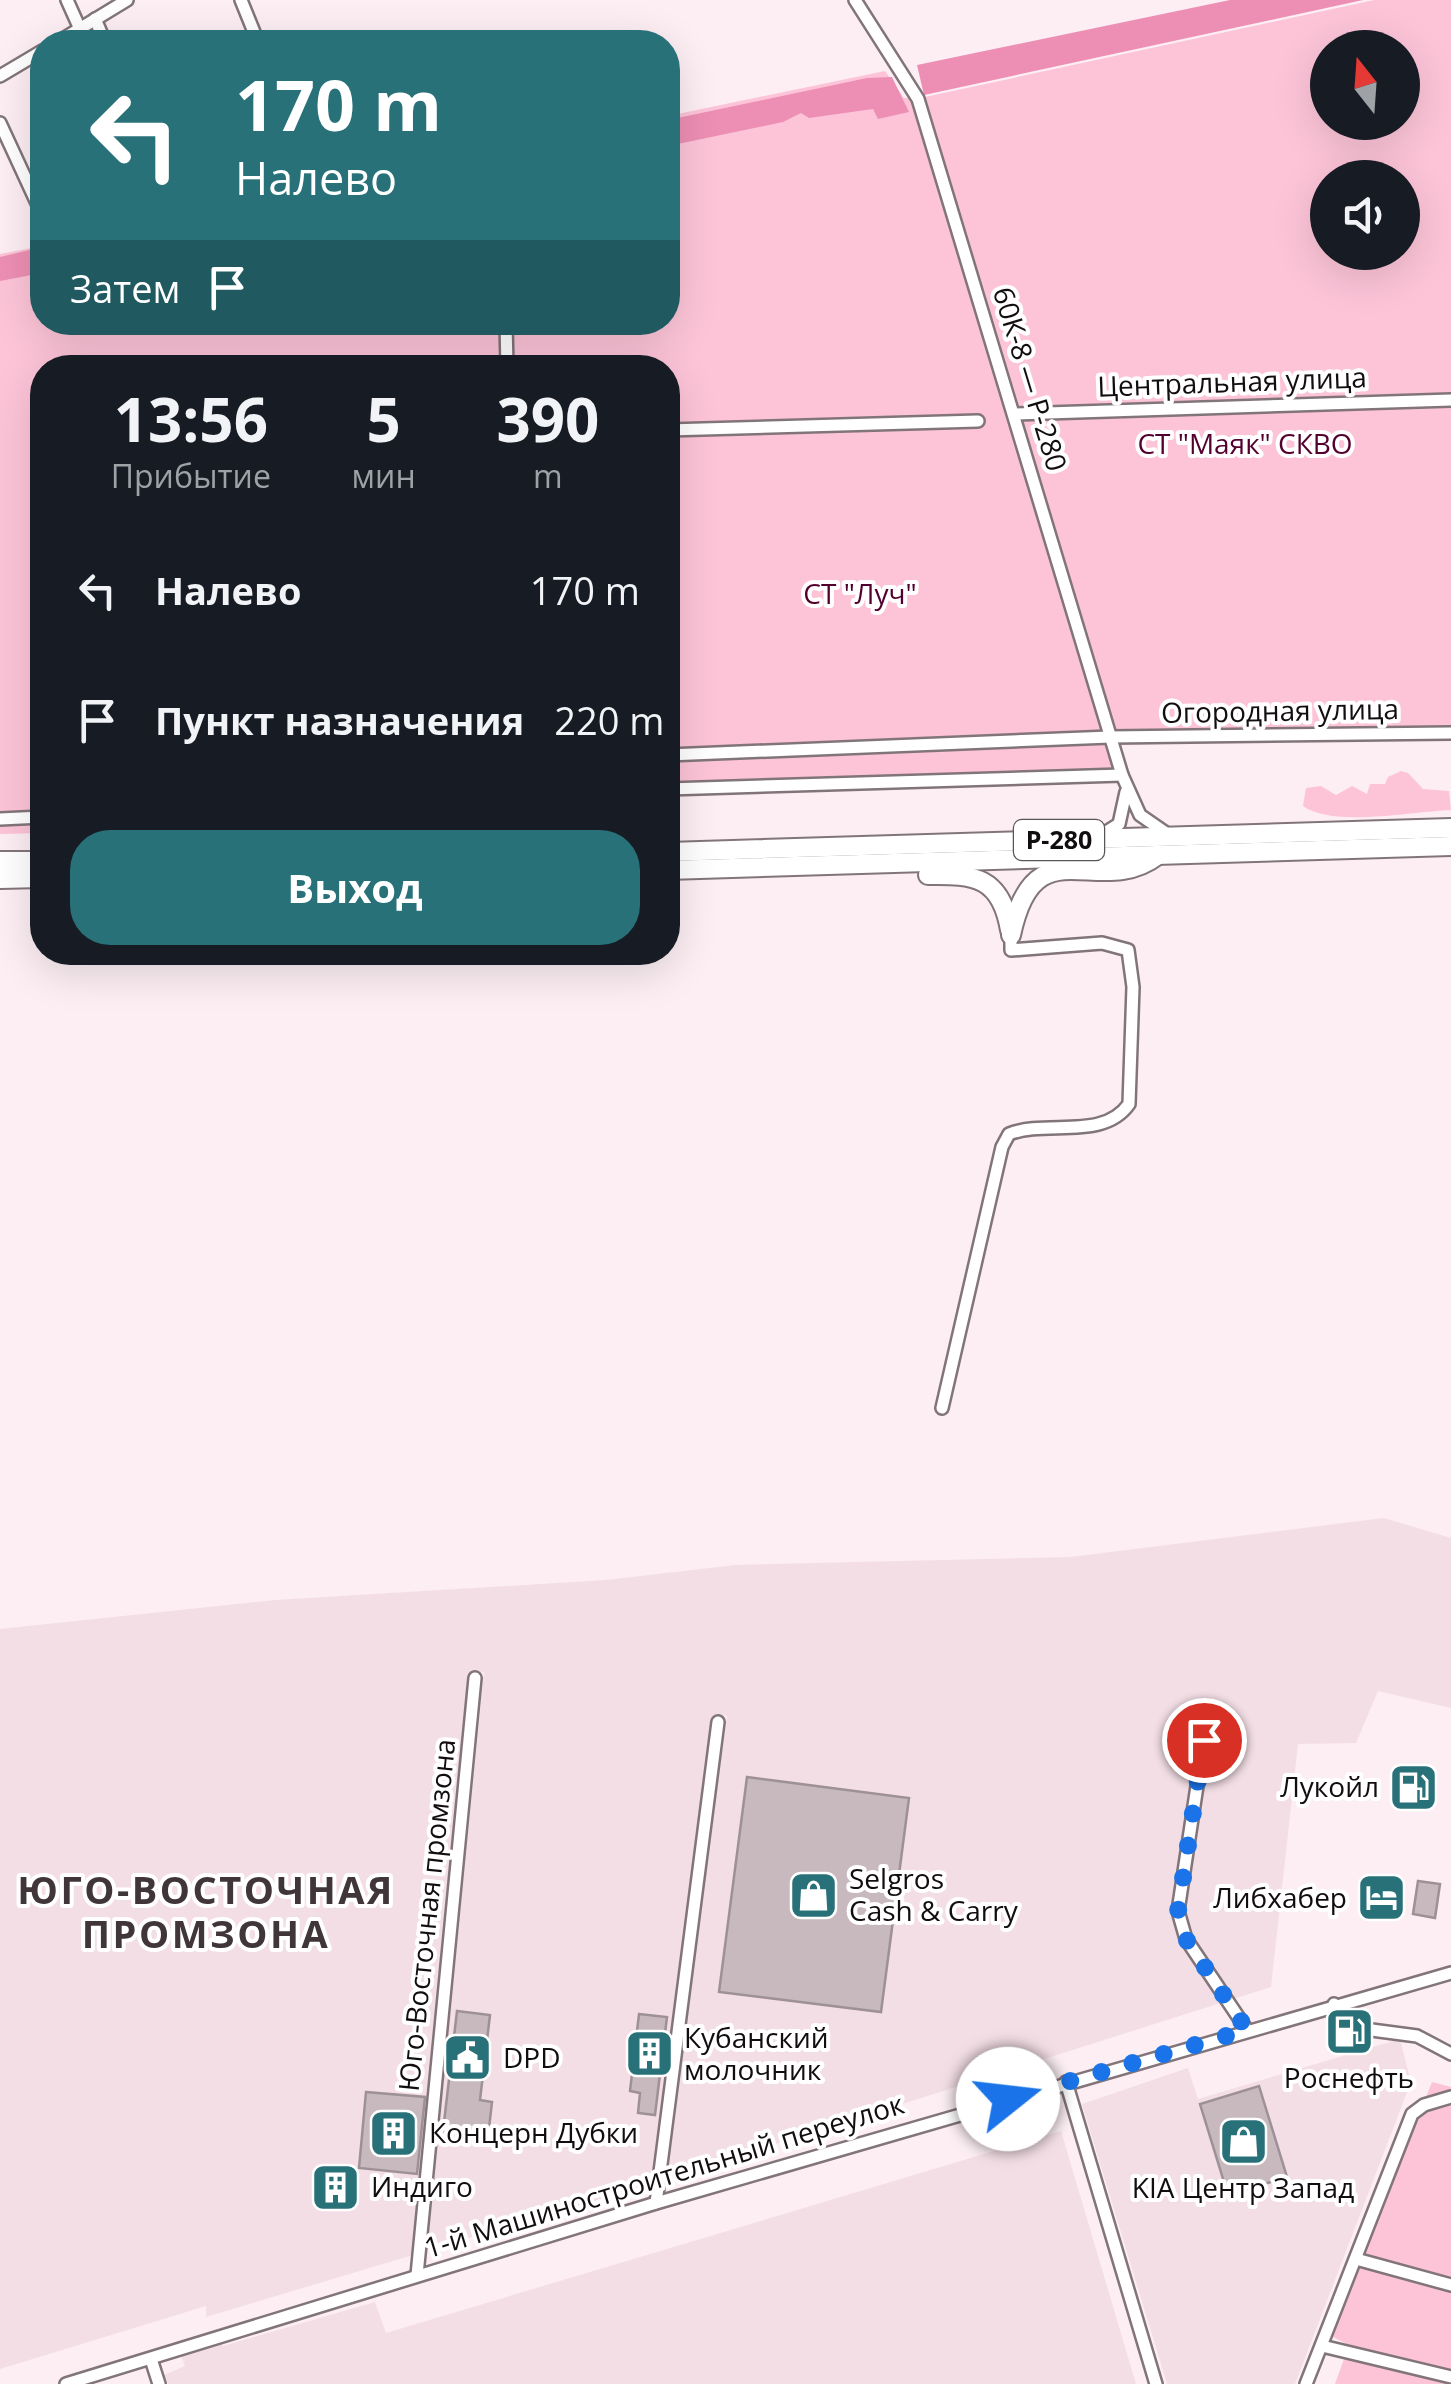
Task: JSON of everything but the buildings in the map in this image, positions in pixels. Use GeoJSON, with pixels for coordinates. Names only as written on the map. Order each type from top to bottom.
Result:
{"type":"FeatureCollection","features":[{"type":"Feature","properties":{"kind":"highway","name":"Р-280"},"geometry":{"type":"LineString","coordinates":[[680,869],[1092,839],[1451,828]]}},
{"type":"Feature","properties":{"kind":"highway"},"geometry":{"type":"LineString","coordinates":[[1320,830],[1324,836],[1320,850]]}},
{"type":"Feature","properties":{"kind":"highway","name":"Р-280"},"geometry":{"type":"LineString","coordinates":[[680,852],[874,858],[1451,846]]}},
{"type":"Feature","properties":{"kind":"highway"},"geometry":{"type":"LineString","coordinates":[[1011,935],[1018,904],[1036,879],[1065,871],[1141,868],[1158,855]]}},
{"type":"Feature","properties":{"kind":"highway"},"geometry":{"type":"LineString","coordinates":[[874,858],[877,876],[976,877],[988,883],[1000,900],[1011,935]]}},
{"type":"Feature","properties":{"kind":"highway"},"geometry":{"type":"LineString","coordinates":[[0,861],[30,860]]}},
{"type":"Feature","properties":{"kind":"highway"},"geometry":{"type":"LineString","coordinates":[[0,879],[30,878]]}},
{"type":"Feature","properties":{"kind":"street"},"geometry":{"type":"LineString","coordinates":[[67,0],[80,29],[127,0]]}},
{"type":"Feature","properties":{"kind":"street"},"geometry":{"type":"LineString","coordinates":[[241,0],[253,30]]}},
{"type":"Feature","properties":{"kind":"street","name":"60К-8 — Р-280"},"geometry":{"type":"LineString","coordinates":[[855,0],[918,99],[1124,781],[1146,823],[1176,836]]}},
{"type":"Feature","properties":{"kind":"street"},"geometry":{"type":"LineString","coordinates":[[96,20],[100,30]]}},
{"type":"Feature","properties":{"kind":"street"},"geometry":{"type":"LineString","coordinates":[[0,76],[30,58]]}},
{"type":"Feature","properties":{"kind":"street"},"geometry":{"type":"LineString","coordinates":[[0,123],[30,188]]}},
{"type":"Feature","properties":{"kind":"street","name":"Центральная улица"},"geometry":{"type":"LineString","coordinates":[[1015,414],[1451,400]]}},
{"type":"Feature","properties":{"kind":"street"},"geometry":{"type":"LineString","coordinates":[[680,430],[978,421]]}},
{"type":"Feature","properties":{"kind":"street","name":"Огородная улица"},"geometry":{"type":"LineString","coordinates":[[680,755],[1110,737],[1451,733]]}},
{"type":"Feature","properties":{"kind":"street"},"geometry":{"type":"LineString","coordinates":[[680,789],[1124,781],[1119,824],[1092,839]]}},
{"type":"Feature","properties":{"kind":"street"},"geometry":{"type":"LineString","coordinates":[[0,819],[30,818]]}},
{"type":"Feature","properties":{"kind":"street"},"geometry":{"type":"LineString","coordinates":[[942,1408],[1002,1146],[1009,1134],[1033,1127],[1097,1125],[1111,1121],[1129,1104],[1133,987],[1128,950],[1102,943],[1011,950],[1011,935]]}},
{"type":"Feature","properties":{"kind":"street","name":"Юго-Восточная промзона"},"geometry":{"type":"LineString","coordinates":[[418,2275],[475,1678]]}},
{"type":"Feature","properties":{"kind":"street"},"geometry":{"type":"LineString","coordinates":[[656,2202],[718,1722]]}},
{"type":"Feature","properties":{"kind":"street"},"geometry":{"type":"LineString","coordinates":[[1204,1740],[1178,1911],[1186,1939],[1247,2030]]}},
{"type":"Feature","properties":{"kind":"street","name":"1-й Машиностроительный переулок"},"geometry":{"type":"LineString","coordinates":[[66,2384],[656,2202],[1451,1973]]}},
{"type":"Feature","properties":{"kind":"street"},"geometry":{"type":"LineString","coordinates":[[1334,2004],[1364,2029],[1417,2036],[1451,2054]]}},
{"type":"Feature","properties":{"kind":"street"},"geometry":{"type":"LineString","coordinates":[[1066,2082],[1156,2384]]}},
{"type":"Feature","properties":{"kind":"street"},"geometry":{"type":"LineString","coordinates":[[1306,2384],[1412,2114],[1424,2105],[1451,2097]]}},
{"type":"Feature","properties":{"kind":"street"},"geometry":{"type":"LineString","coordinates":[[1356,2259],[1451,2284]]}},
{"type":"Feature","properties":{"kind":"street"},"geometry":{"type":"LineString","coordinates":[[1322,2346],[1451,2376]]}},
{"type":"Feature","properties":{"kind":"street"},"geometry":{"type":"LineString","coordinates":[[150,2359],[159,2384]]}},
{"type":"Feature","properties":{"kind":"shaded area"},"geometry":{"type":"Polygon","coordinates":[[[1230,0],[1363,0],[924,95],[917,65],[1230,0]]]}},
{"type":"Feature","properties":{"kind":"shaded area"},"geometry":{"type":"Polygon","coordinates":[[[892,77],[909,112],[878,119],[873,109],[809,118],[801,113],[783,122],[680,143],[680,117],[867,78],[892,77]]]}},
{"type":"Feature","properties":{"kind":"shaded area"},"geometry":{"type":"Polygon","coordinates":[[[30,250],[30,275],[0,281],[0,257],[30,250]]]}},
{"type":"Feature","properties":{"kind":"shaded area"},"geometry":{"type":"Polygon","coordinates":[[[1384,1518],[1451,1538],[1451,1708],[1378,1691],[1356,1743],[1298,1744],[1271,1987],[663,2180],[727,1716],[716,1714],[655,2183],[438,2247],[429,2231],[484,1672],[469,1675],[413,2255],[206,2317],[206,2306],[0,2369],[0,1629],[276,1600],[606,1580],[735,1565],[1070,1557],[1384,1518]]]}},
{"type":"Feature","properties":{"kind":"shaded area"},"geometry":{"type":"Polygon","coordinates":[[[1400,2039],[1411,2082],[1295,2384],[1167,2384],[1082,2104],[1188,2068],[1198,2099],[1400,2039]]]}},
{"type":"Feature","properties":{"kind":"shaded area"},"geometry":{"type":"Polygon","coordinates":[[[1061,2131],[1136,2384],[168,2384],[164,2375],[185,2366],[180,2352],[221,2340],[223,2346],[375,2302],[386,2333],[1061,2131]]]}},
{"type":"Feature","properties":{"kind":"green space","name":"СТ \"Маяк\" СКВО"},"geometry":{"type":"Polygon","coordinates":[[[1374,0],[1451,0],[1451,735],[1119,745],[925,97],[1374,0]]]}},
{"type":"Feature","properties":{"kind":"green space","name":"СТ \"Луч\""},"geometry":{"type":"Polygon","coordinates":[[[885,71],[904,98],[911,98],[1117,779],[680,793],[680,355],[30,355],[30,833],[0,834],[0,254],[30,248],[30,335],[680,335],[680,114],[885,71]]]}},
{"type":"Feature","properties":{"kind":"green space"},"geometry":{"type":"Polygon","coordinates":[[[1401,771],[1423,789],[1449,791],[1451,810],[1354,817],[1316,813],[1303,806],[1306,788],[1321,786],[1336,795],[1352,786],[1367,794],[1370,784],[1385,784],[1388,777],[1401,771]]]}},
{"type":"Feature","properties":{"kind":"green space"},"geometry":{"type":"Polygon","coordinates":[[[1432,2082],[1451,2087],[1451,2384],[1335,2384],[1349,2345],[1331,2336],[1432,2082]]]}},
{"type":"Feature","properties":{"kind":"place","name":"Лукойл"},"geometry":{"type":"Point","coordinates":[1414,1787]}},
{"type":"Feature","properties":{"kind":"place","name":"Selgros Cash & Carry"},"geometry":{"type":"Point","coordinates":[814,1895]}},
{"type":"Feature","properties":{"kind":"place","name":"Либхабер"},"geometry":{"type":"Point","coordinates":[1382,1898]}},
{"type":"Feature","properties":{"kind":"place","name":"Роснефть"},"geometry":{"type":"Point","coordinates":[1349,2031]}},
{"type":"Feature","properties":{"kind":"place","name":"Кубанский молочник"},"geometry":{"type":"Point","coordinates":[649,2054]}},
{"type":"Feature","properties":{"kind":"place","name":"DPD"},"geometry":{"type":"Point","coordinates":[468,2058]}},
{"type":"Feature","properties":{"kind":"place","name":"Концерн Дубки"},"geometry":{"type":"Point","coordinates":[394,2133]}},
{"type":"Feature","properties":{"kind":"place","name":"KIA Центр Запад"},"geometry":{"type":"Point","coordinates":[1243,2141]}},
{"type":"Feature","properties":{"kind":"place","name":"Индиго"},"geometry":{"type":"Point","coordinates":[336,2187]}},
{"type":"Feature","properties":{"kind":"district","name":"ЮГО-ВОСТОЧНАЯ ПРОМЗОНА"},"geometry":{"type":"Point","coordinates":[206,1913]}},
{"type":"Feature","properties":{"kind":"route"},"geometry":{"type":"LineString","coordinates":[[1008,2099],[1247,2030],[1186,1939],[1178,1911],[1204,1740]]}}]}
